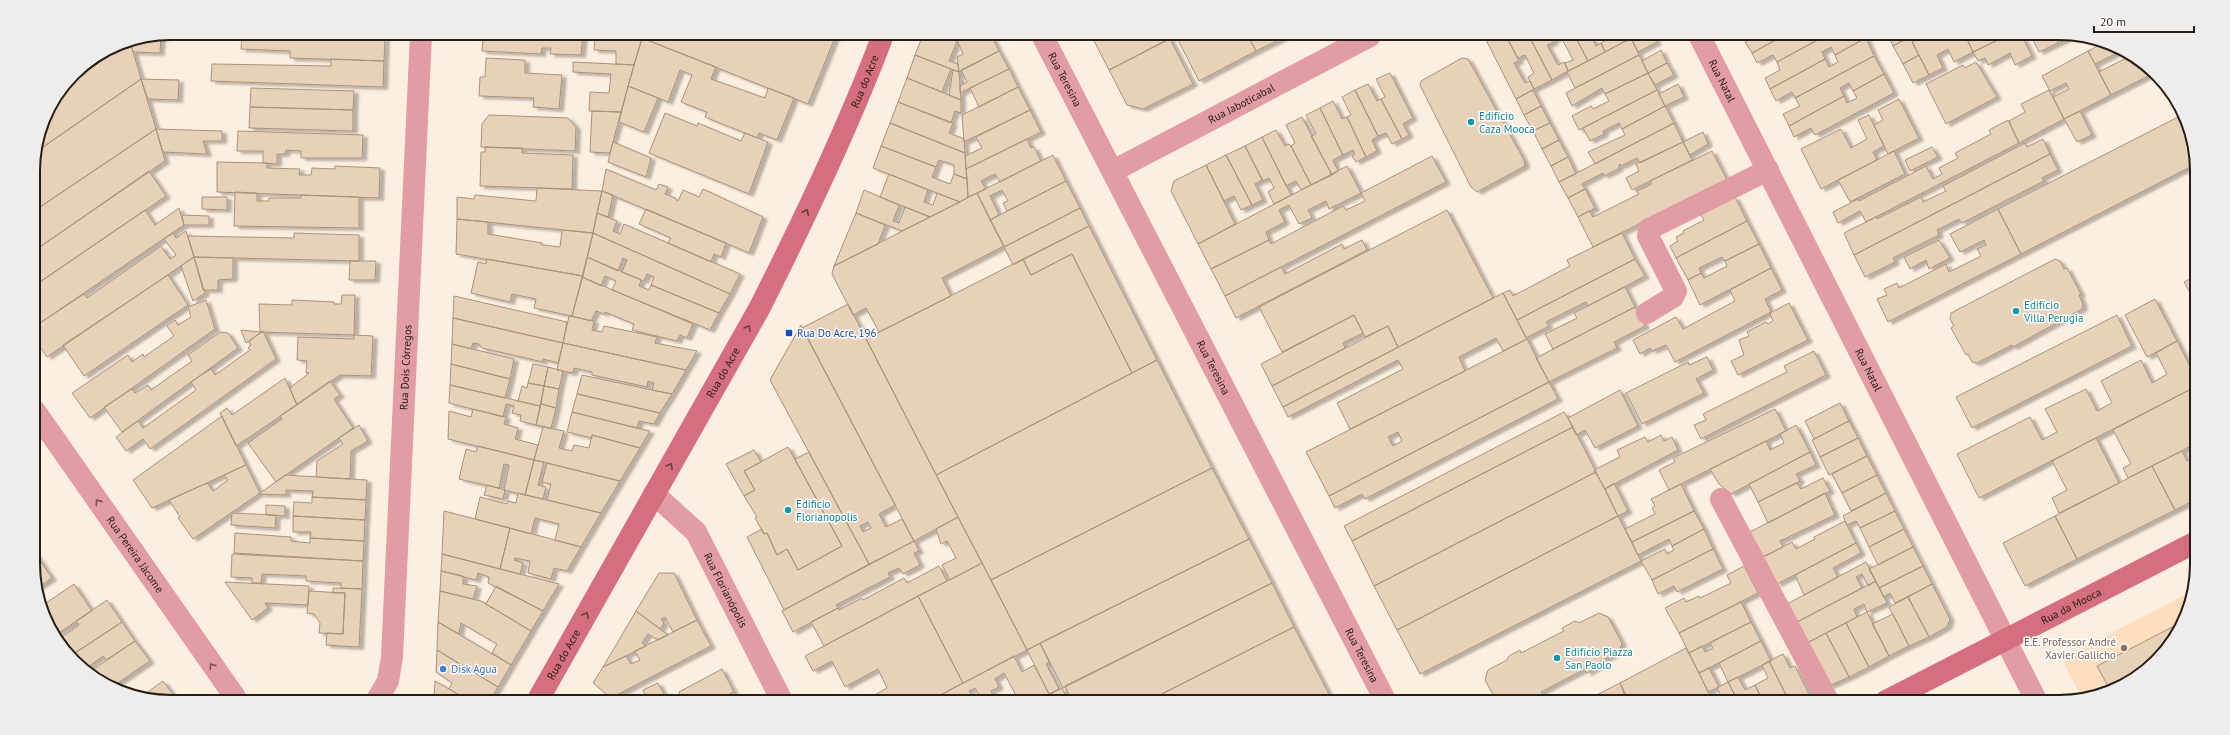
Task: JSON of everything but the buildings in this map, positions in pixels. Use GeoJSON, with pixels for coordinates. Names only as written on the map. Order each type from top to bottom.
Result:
{"type":"FeatureCollection","features":[{"type":"Feature","properties":{"kind":"main road","name":"Rua do Acre"},"geometry":{"type":"LineString","coordinates":[[541,695],[755,316],[783,262],[867,77],[881,40]]}},
{"type":"Feature","properties":{"kind":"main road","name":"Rua da Mooca"},"geometry":{"type":"LineString","coordinates":[[1898,695],[2006,641],[2190,545]]}},
{"type":"Feature","properties":{"kind":"street","name":"Rua Dois Córregos"},"geometry":{"type":"LineString","coordinates":[[380,695],[388,680],[392,657],[421,40]]}},
{"type":"Feature","properties":{"kind":"street","name":"Rua Teresina"},"geometry":{"type":"LineString","coordinates":[[1045,40],[1382,695]]}},
{"type":"Feature","properties":{"kind":"street","name":"Rua Jaboticabal"},"geometry":{"type":"LineString","coordinates":[[1113,171],[1362,40]]}},
{"type":"Feature","properties":{"kind":"street","name":"Rua Natal"},"geometry":{"type":"LineString","coordinates":[[1702,40],[2033,695]]}},
{"type":"Feature","properties":{"kind":"street"},"geometry":{"type":"LineString","coordinates":[[1647,313],[1673,297],[1676,292],[1648,236],[1648,229],[1768,170]]}},
{"type":"Feature","properties":{"kind":"street","name":"Rua Pereira Jácome"},"geometry":{"type":"LineString","coordinates":[[40,418],[233,695]]}},
{"type":"Feature","properties":{"kind":"street","name":"Rua Florianópolis"},"geometry":{"type":"LineString","coordinates":[[654,494],[696,532],[779,695]]}},
{"type":"Feature","properties":{"kind":"street"},"geometry":{"type":"LineString","coordinates":[[1721,499],[1825,695]]}},
{"type":"Feature","properties":{"kind":"shaded area","name":"E.E. Professor André Xavier Gallicho"},"geometry":{"type":"Polygon","coordinates":[[[2187,594],[2180,614],[2163,644],[2152,657],[2139,668],[2117,681],[2101,688],[2079,693],[2065,665],[2067,656],[2187,594]]]}},
{"type":"Feature","properties":{"kind":"place","name":"Edifício Caza Mooca"},"geometry":{"type":"Point","coordinates":[1471,122]}},
{"type":"Feature","properties":{"kind":"place","name":"Edifício Villa Perugia"},"geometry":{"type":"Point","coordinates":[2016,311]}},
{"type":"Feature","properties":{"kind":"place","name":"Rua Do Acre, 196"},"geometry":{"type":"Point","coordinates":[789,333]}},
{"type":"Feature","properties":{"kind":"place","name":"Edificio Florianopolis"},"geometry":{"type":"Point","coordinates":[788,510]}},
{"type":"Feature","properties":{"kind":"place","name":"E.E. Professor André Xavier Gallicho"},"geometry":{"type":"Point","coordinates":[2124,648]}},
{"type":"Feature","properties":{"kind":"place","name":"Edifício Piazza San Paolo"},"geometry":{"type":"Point","coordinates":[1557,658]}},
{"type":"Feature","properties":{"kind":"place","name":"Disk Agua"},"geometry":{"type":"Point","coordinates":[443,669]}}]}
